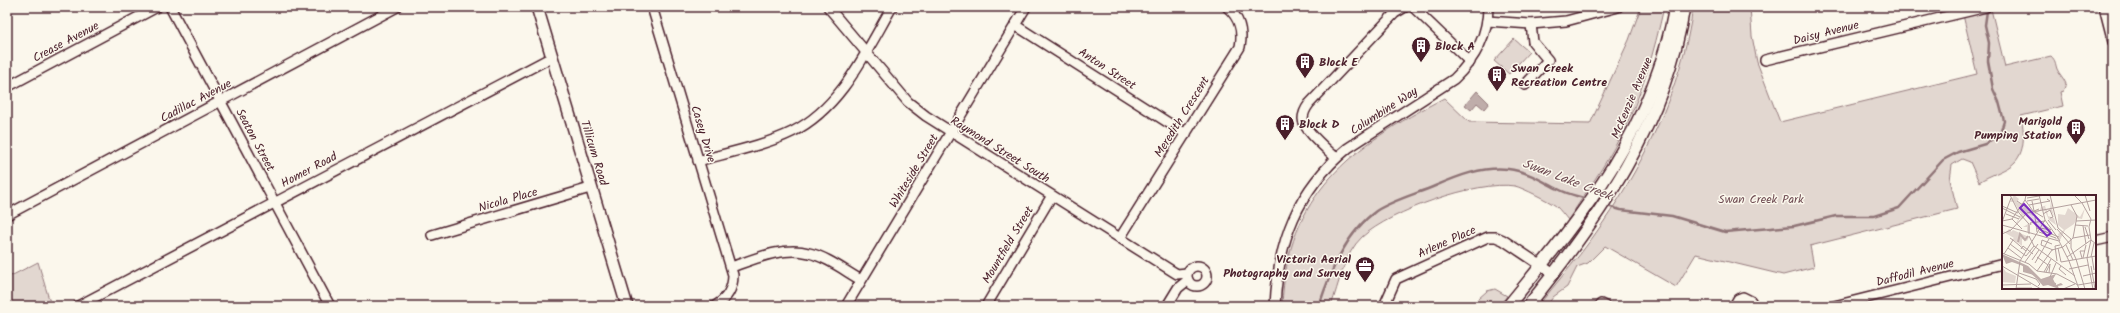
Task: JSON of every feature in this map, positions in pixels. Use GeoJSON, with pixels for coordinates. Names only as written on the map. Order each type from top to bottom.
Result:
{"type":"FeatureCollection","features":[{"type":"Feature","properties":{"kind":"main road","name":"Tillicum Road"},"geometry":{"type":"LineString","coordinates":[[537,7],[590,188],[627,306]]}},
{"type":"Feature","properties":{"kind":"main road","name":"McKenzie Avenue"},"geometry":{"type":"LineString","coordinates":[[1508,306],[1584,211],[1626,146],[1645,107],[1663,59],[1675,7]]}},
{"type":"Feature","properties":{"kind":"main road","name":"McKenzie Avenue"},"geometry":{"type":"LineString","coordinates":[[1528,306],[1554,274],[1597,215],[1612,192],[1644,133],[1664,83],[1675,49],[1684,7]]}},
{"type":"Feature","properties":{"kind":"street","name":"Crease Avenue"},"geometry":{"type":"LineString","coordinates":[[7,87],[157,7]]}},
{"type":"Feature","properties":{"kind":"street","name":"Seaton Street"},"geometry":{"type":"LineString","coordinates":[[170,7],[330,306]]}},
{"type":"Feature","properties":{"kind":"street","name":"Cadillac Avenue"},"geometry":{"type":"LineString","coordinates":[[7,215],[397,7]]}},
{"type":"Feature","properties":{"kind":"street","name":"Casey Drive"},"geometry":{"type":"LineString","coordinates":[[652,7],[731,267],[733,283],[729,294],[721,303],[715,306]]}},
{"type":"Feature","properties":{"kind":"street","name":"Raymond Street South"},"geometry":{"type":"LineString","coordinates":[[828,7],[908,102],[951,133],[1051,197],[1120,238],[1176,274],[1188,277],[1178,288],[1167,306]]}},
{"type":"Feature","properties":{"kind":"street"},"geometry":{"type":"LineString","coordinates":[[698,161],[783,136],[800,128],[819,114],[840,92],[866,52],[892,7]]}},
{"type":"Feature","properties":{"kind":"street","name":"Whiteside Street"},"geometry":{"type":"LineString","coordinates":[[846,306],[1026,7]]}},
{"type":"Feature","properties":{"kind":"street","name":"Meredith Crescent"},"geometry":{"type":"LineString","coordinates":[[1120,238],[1240,47],[1242,29],[1237,19],[1226,7]]}},
{"type":"Feature","properties":{"kind":"street"},"geometry":{"type":"LineString","coordinates":[[1336,158],[1307,128],[1303,119],[1305,110],[1395,14],[1405,7]]}},
{"type":"Feature","properties":{"kind":"street"},"geometry":{"type":"LineString","coordinates":[[1412,7],[1470,62]]}},
{"type":"Feature","properties":{"kind":"street","name":"Columbine Way"},"geometry":{"type":"LineString","coordinates":[[1275,306],[1280,255],[1287,232],[1310,189],[1336,158],[1364,137],[1454,78],[1470,62],[1481,42],[1487,21],[1488,7]]}},
{"type":"Feature","properties":{"kind":"street"},"geometry":{"type":"LineString","coordinates":[[1487,21],[1531,24],[1566,21],[1618,7]]}},
{"type":"Feature","properties":{"kind":"street","name":"Daisy Avenue"},"geometry":{"type":"LineString","coordinates":[[1765,60],[1986,7]]}},
{"type":"Feature","properties":{"kind":"street"},"geometry":{"type":"LineString","coordinates":[[2104,7],[2113,42]]}},
{"type":"Feature","properties":{"kind":"street"},"geometry":{"type":"LineString","coordinates":[[1525,85],[1548,60],[1533,42],[1531,24]]}},
{"type":"Feature","properties":{"kind":"street","name":"Anton Street"},"geometry":{"type":"LineString","coordinates":[[1015,25],[1186,134]]}},
{"type":"Feature","properties":{"kind":"street","name":"Homer Road"},"geometry":{"type":"LineString","coordinates":[[78,306],[552,57]]}},
{"type":"Feature","properties":{"kind":"street","name":"Nicola Place"},"geometry":{"type":"LineString","coordinates":[[432,235],[590,188]]}},
{"type":"Feature","properties":{"kind":"street","name":"Mountfield Street"},"geometry":{"type":"LineString","coordinates":[[986,306],[1051,197]]}},
{"type":"Feature","properties":{"kind":"street","name":"Arlene Place"},"geometry":{"type":"LineString","coordinates":[[1384,306],[1396,279],[1488,237],[1496,236],[1554,274]]}},
{"type":"Feature","properties":{"kind":"street"},"geometry":{"type":"LineString","coordinates":[[2096,241],[2113,237]]}},
{"type":"Feature","properties":{"kind":"street"},"geometry":{"type":"LineString","coordinates":[[731,267],[782,252],[796,250],[818,256],[861,280]]}},
{"type":"Feature","properties":{"kind":"street","name":"Daffodil Avenue"},"geometry":{"type":"LineString","coordinates":[[1834,306],[2002,264]]}},
{"type":"Feature","properties":{"kind":"street"},"geometry":{"type":"LineString","coordinates":[[1734,306],[1738,299],[1743,297],[1751,301],[1753,306]]}},
{"type":"Feature","properties":{"kind":"green space"},"geometry":{"type":"Polygon","coordinates":[[[1641,7],[1664,7],[1656,41],[1641,90],[1635,106],[1614,148],[1568,220],[1553,204],[1515,186],[1498,185],[1457,193],[1413,208],[1393,217],[1375,227],[1362,237],[1346,261],[1331,306],[1282,306],[1287,267],[1296,233],[1311,203],[1330,178],[1353,156],[1380,135],[1444,98],[1469,122],[1590,124],[1629,40],[1641,7]]]}},
{"type":"Feature","properties":{"kind":"green space","name":"Swan Creek Park"},"geometry":{"type":"Polygon","coordinates":[[[1693,7],[1750,7],[1752,36],[1757,62],[1780,122],[1977,74],[1963,15],[1991,9],[2005,67],[2051,56],[2066,84],[2063,91],[2060,92],[2063,106],[2021,116],[2023,127],[2023,146],[2021,152],[2019,157],[2012,165],[2003,170],[1979,182],[1970,162],[1962,159],[1952,165],[1950,180],[1957,209],[1810,246],[1814,267],[1783,275],[1696,254],[1676,287],[1605,246],[1588,263],[1577,267],[1567,287],[1553,297],[1547,306],[1538,306],[1593,237],[1627,185],[1643,157],[1657,128],[1680,68],[1688,37],[1693,7]]]}},
{"type":"Feature","properties":{"kind":"green space"},"geometry":{"type":"Polygon","coordinates":[[[1514,39],[1529,52],[1509,74],[1494,61],[1514,39]]]}},
{"type":"Feature","properties":{"kind":"green space"},"geometry":{"type":"Polygon","coordinates":[[[38,262],[51,306],[7,306],[7,278],[38,262]]]}},
{"type":"Feature","properties":{"kind":"green space"},"geometry":{"type":"Polygon","coordinates":[[[1495,289],[1507,296],[1499,306],[1470,306],[1487,291],[1495,289]]]}},
{"type":"Feature","properties":{"kind":"shaded area"},"geometry":{"type":"Polygon","coordinates":[[[1477,91],[1489,103],[1484,109],[1477,103],[1471,110],[1465,105],[1477,91]]]}},
{"type":"Feature","properties":{"kind":"waterway","name":"Swan Lake Creek"},"geometry":{"type":"LineString","coordinates":[[1607,206],[1621,210],[1672,216],[1725,232],[1794,226],[1836,216],[1874,216],[1899,208],[1943,160],[1958,152],[1985,144],[2000,134],[2004,121],[1999,102],[1993,89],[1988,61],[1989,43],[1985,25],[1987,11]]}},
{"type":"Feature","properties":{"kind":"waterway","name":"Swan Lake Creek"},"geometry":{"type":"LineString","coordinates":[[1319,306],[1328,280],[1340,254],[1356,230],[1376,211],[1397,200],[1462,175],[1480,170],[1499,168],[1522,172],[1565,192],[1587,199]]}},
{"type":"Feature","properties":{"kind":"place","name":"Block A"},"geometry":{"type":"Point","coordinates":[1421,63]}},
{"type":"Feature","properties":{"kind":"place","name":"Block E"},"geometry":{"type":"Point","coordinates":[1305,79]}},
{"type":"Feature","properties":{"kind":"place","name":"Swan Creek Recreation Centre"},"geometry":{"type":"Point","coordinates":[1497,92]}},
{"type":"Feature","properties":{"kind":"place","name":"Block D"},"geometry":{"type":"Point","coordinates":[1285,141]}},
{"type":"Feature","properties":{"kind":"place","name":"Marigold Pumping Station"},"geometry":{"type":"Point","coordinates":[2076,145]}},
{"type":"Feature","properties":{"kind":"place","name":"Victoria Aerial Photography and Survey"},"geometry":{"type":"Point","coordinates":[1365,283]}}]}
